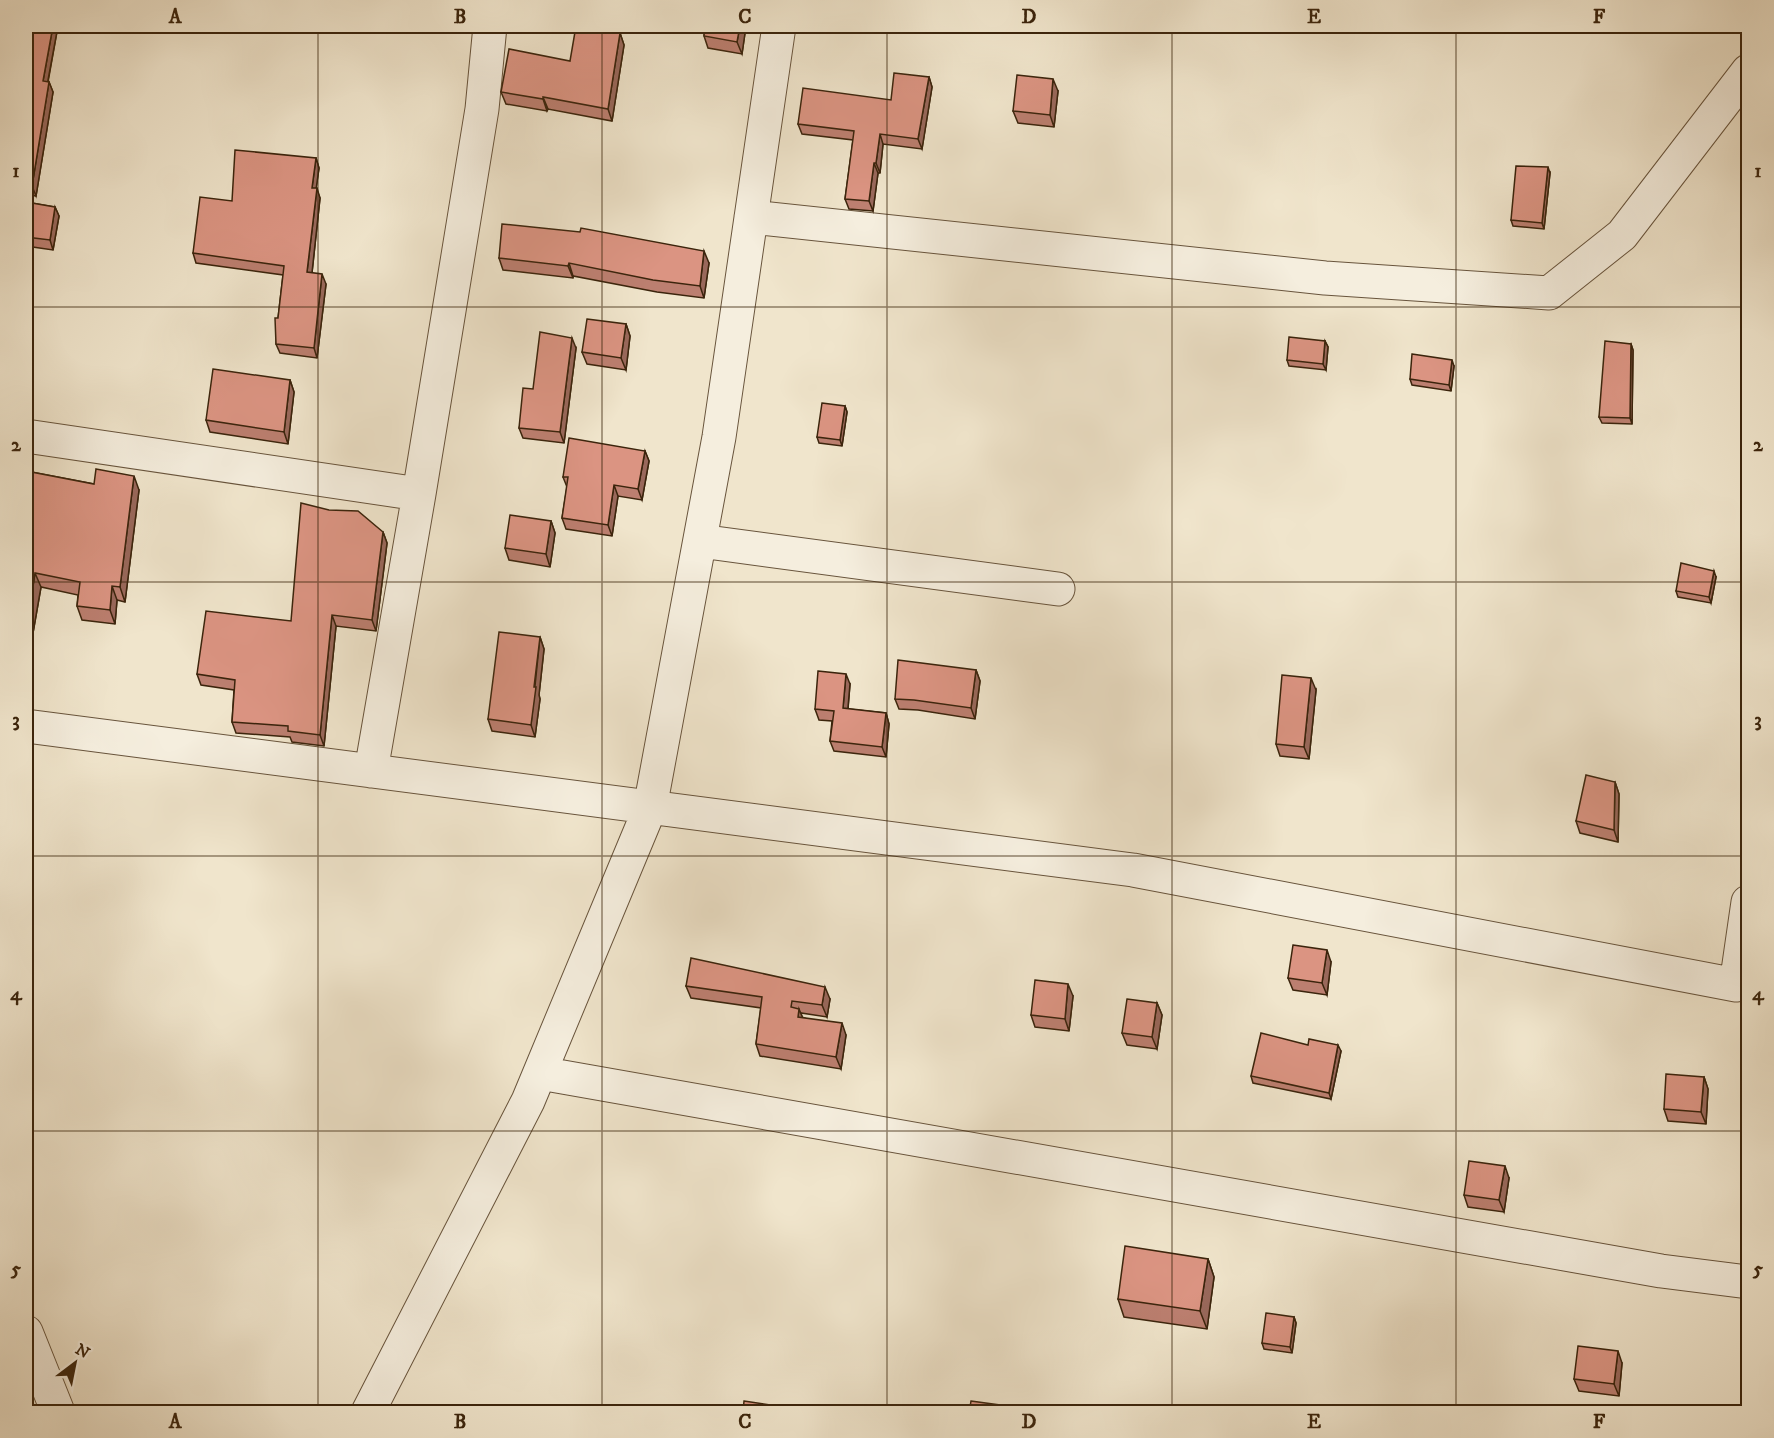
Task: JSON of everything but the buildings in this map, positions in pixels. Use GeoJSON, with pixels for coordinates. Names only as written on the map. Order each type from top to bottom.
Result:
{"type":"FeatureCollection","features":[{"type":"Feature","properties":{"kind":"street"},"geometry":{"type":"LineString","coordinates":[[371,771],[482,109],[490,26]]}},
{"type":"Feature","properties":{"kind":"street"},"geometry":{"type":"LineString","coordinates":[[368,1413],[528,1101],[650,808],[719,437],[778,26]]}},
{"type":"Feature","properties":{"kind":"street"},"geometry":{"type":"LineString","coordinates":[[751,217],[1325,278],[1549,293],[1622,235],[1749,71]]}},
{"type":"Feature","properties":{"kind":"street"},"geometry":{"type":"LineString","coordinates":[[26,436],[419,494]]}},
{"type":"Feature","properties":{"kind":"street"},"geometry":{"type":"LineString","coordinates":[[700,541],[1058,589]]}},
{"type":"Feature","properties":{"kind":"street"},"geometry":{"type":"LineString","coordinates":[[26,726],[1133,870],[1736,985],[1749,902]]}},
{"type":"Feature","properties":{"kind":"street"},"geometry":{"type":"LineString","coordinates":[[540,1073],[1661,1271],[1749,1282]]}},
{"type":"Feature","properties":{"kind":"street"},"geometry":{"type":"LineString","coordinates":[[26,1332],[58,1413]]}}]}
